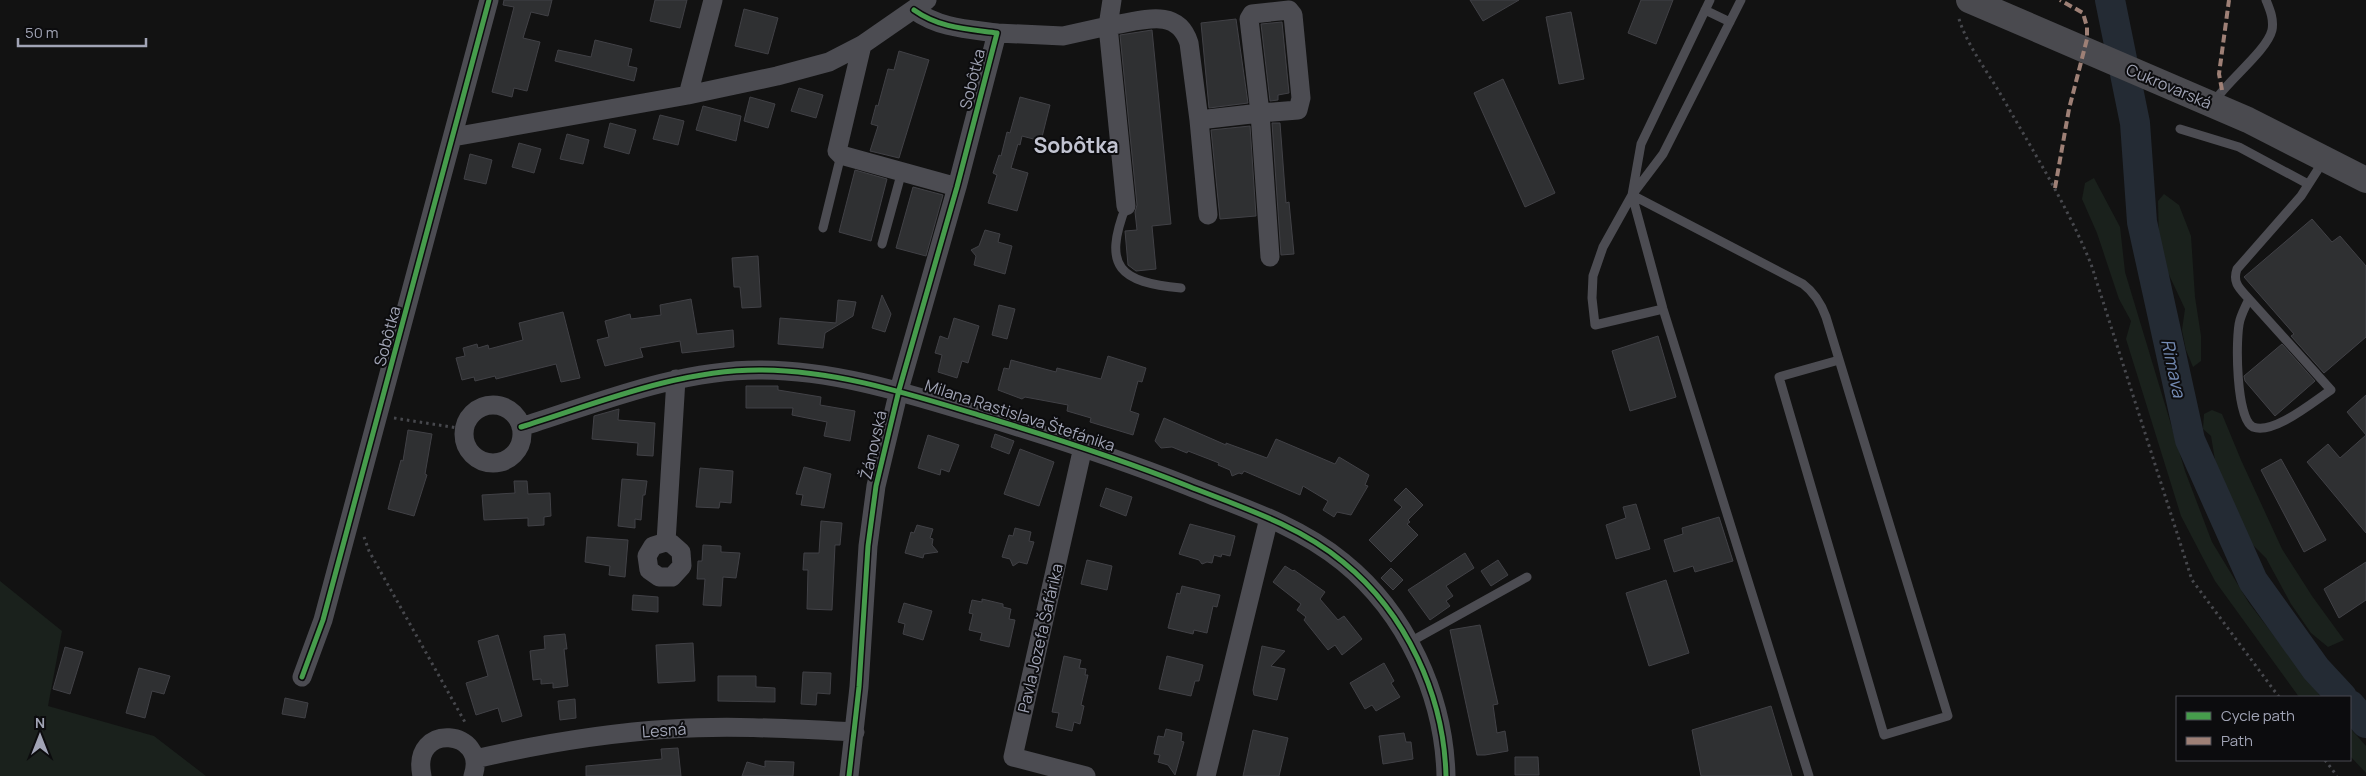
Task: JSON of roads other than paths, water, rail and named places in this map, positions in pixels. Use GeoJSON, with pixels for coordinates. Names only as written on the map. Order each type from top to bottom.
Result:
{"type":"FeatureCollection","features":[{"type":"Feature","properties":{"kind":"main road","name":"Cukrovarská"},"geometry":{"type":"LineString","coordinates":[[1964,10],[2081,49],[2213,104],[2366,180]]}},
{"type":"Feature","properties":{"kind":"street","name":"Sobôtka"},"geometry":{"type":"LineString","coordinates":[[302,677],[324,620],[488,0]]}},
{"type":"Feature","properties":{"kind":"street"},"geometry":{"type":"LineString","coordinates":[[688,95],[713,0]]}},
{"type":"Feature","properties":{"kind":"street"},"geometry":{"type":"LineString","coordinates":[[1112,0],[1108,40],[1126,206]]}},
{"type":"Feature","properties":{"kind":"street","name":"Sobôtka"},"geometry":{"type":"LineString","coordinates":[[453,137],[688,95],[777,76],[829,62],[862,45],[920,5],[928,19],[944,25],[997,33],[1063,36],[1108,26],[1164,18],[1180,25],[1189,43],[1200,120],[1208,215]]}},
{"type":"Feature","properties":{"kind":"street"},"geometry":{"type":"LineString","coordinates":[[1200,120],[1260,113],[1298,110],[1301,98],[1293,15],[1289,10],[1252,14],[1249,19],[1260,113],[1270,257]]}},
{"type":"Feature","properties":{"kind":"street","name":"Sobôtka"},"geometry":{"type":"LineString","coordinates":[[957,187],[997,33]]}},
{"type":"Feature","properties":{"kind":"street"},"geometry":{"type":"LineString","coordinates":[[862,45],[837,151],[841,155],[957,187]]}},
{"type":"Feature","properties":{"kind":"street","name":"Žánovská"},"geometry":{"type":"LineString","coordinates":[[849,776],[855,732],[868,546],[876,486],[899,390],[957,187]]}},
{"type":"Feature","properties":{"kind":"street","name":"Milana Rastislava Štefánika"},"geometry":{"type":"LineString","coordinates":[[521,427],[676,378],[756,370],[793,371],[842,378],[899,390],[1083,447],[1269,518],[1312,539],[1343,562],[1365,582],[1388,609],[1410,642],[1426,676],[1438,711],[1446,757],[1446,776]]}},
{"type":"Feature","properties":{"kind":"street"},"geometry":{"type":"LineString","coordinates":[[666,542],[676,378]]}},
{"type":"Feature","properties":{"kind":"street"},"geometry":{"type":"LineString","coordinates":[[490,405],[510,410],[517,418],[521,427],[522,437],[516,451],[505,461],[496,464],[476,458],[469,451],[465,442],[464,429],[472,414],[490,405]]}},
{"type":"Feature","properties":{"kind":"street","name":"Pavla Jozefa Šafárika"},"geometry":{"type":"LineString","coordinates":[[1083,447],[1013,756],[1086,776]]}},
{"type":"Feature","properties":{"kind":"street"},"geometry":{"type":"LineString","coordinates":[[1206,776],[1269,518]]}},
{"type":"Feature","properties":{"kind":"street","name":"Lesná"},"geometry":{"type":"LineString","coordinates":[[422,776],[420,766],[424,751],[434,740],[444,737],[464,742],[471,750],[474,768],[555,742],[671,729],[762,727],[855,732]]}},
{"type":"Feature","properties":{"kind":"lane"},"geometry":{"type":"LineString","coordinates":[[1710,0],[1641,144],[1632,195],[1663,309],[1809,776]]}},
{"type":"Feature","properties":{"kind":"lane"},"geometry":{"type":"LineString","coordinates":[[1663,309],[1595,325],[1592,298],[1593,276],[1603,247],[1632,195],[1663,154],[1741,0]]}},
{"type":"Feature","properties":{"kind":"lane"},"geometry":{"type":"LineString","coordinates":[[2213,104],[2222,90],[2269,37],[2272,21],[2266,0]]}},
{"type":"Feature","properties":{"kind":"lane"},"geometry":{"type":"LineString","coordinates":[[1705,10],[1730,22]]}},
{"type":"Feature","properties":{"kind":"lane"},"geometry":{"type":"LineString","coordinates":[[2180,129],[2239,147],[2308,184]]}},
{"type":"Feature","properties":{"kind":"lane"},"geometry":{"type":"LineString","coordinates":[[823,228],[841,155]]}},
{"type":"Feature","properties":{"kind":"lane"},"geometry":{"type":"LineString","coordinates":[[2249,298],[2240,320],[2238,375],[2244,413],[2248,423],[2254,427],[2268,426],[2283,422],[2331,390],[2249,298],[2236,284],[2234,277],[2237,270],[2301,196],[2325,158]]}},
{"type":"Feature","properties":{"kind":"lane"},"geometry":{"type":"LineString","coordinates":[[882,244],[902,171]]}},
{"type":"Feature","properties":{"kind":"lane"},"geometry":{"type":"LineString","coordinates":[[1632,195],[1812,290],[1820,301],[1839,360],[1948,716],[1884,735],[1779,377],[1839,360]]}},
{"type":"Feature","properties":{"kind":"lane"},"geometry":{"type":"LineString","coordinates":[[1126,206],[1118,227],[1116,248],[1120,269],[1129,277],[1155,286],[1181,288]]}},
{"type":"Feature","properties":{"kind":"lane"},"geometry":{"type":"LineString","coordinates":[[1410,642],[1527,577]]}},
{"type":"Feature","properties":{"kind":"waterway","name":"Rimava"},"geometry":{"type":"LineString","coordinates":[[2110,0],[2135,123],[2142,222],[2190,440],[2253,581],[2316,669],[2341,696]]}},
{"type":"Feature","properties":{"kind":"waterway","name":"Rimava"},"geometry":{"type":"LineString","coordinates":[[2351,706],[2366,723]]}},
{"type":"Feature","properties":{"kind":"district","name":"Sobôtka"},"geometry":{"type":"Point","coordinates":[1076,145]}}]}
